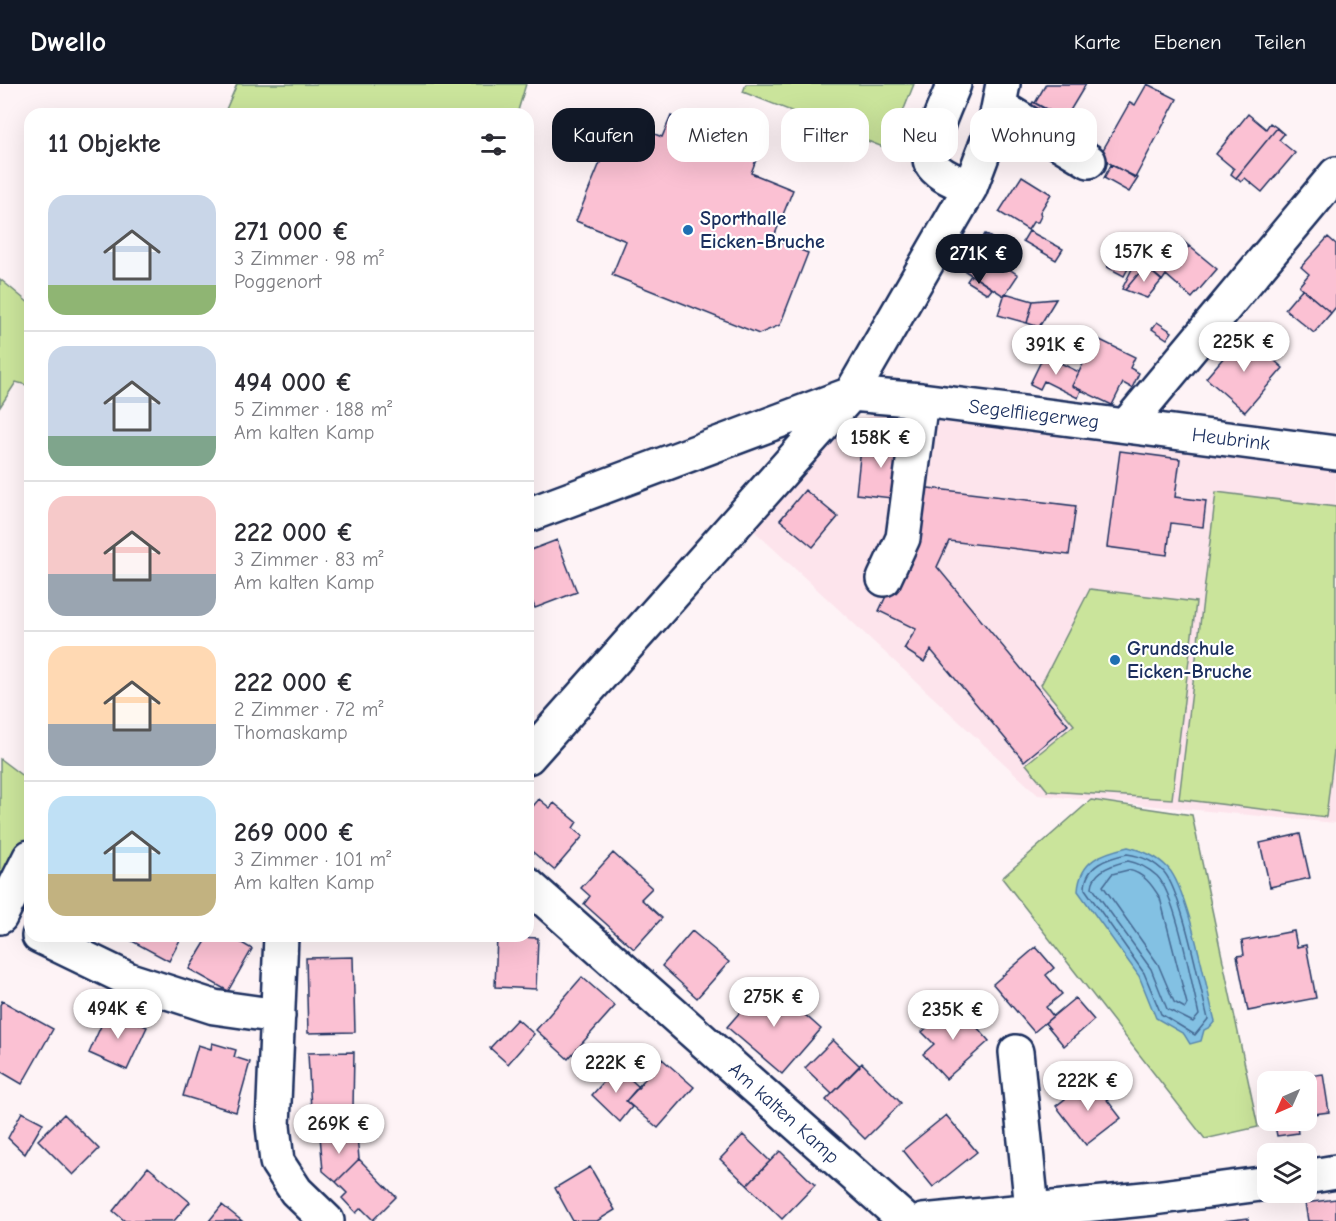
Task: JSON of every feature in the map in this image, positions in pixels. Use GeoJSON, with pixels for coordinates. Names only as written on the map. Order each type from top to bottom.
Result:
{"type":"FeatureCollection","features":[{"type":"Feature","properties":{"kind":"street"},"geometry":{"type":"LineString","coordinates":[[954,84],[929,150],[931,163],[941,173],[970,188]]}},
{"type":"Feature","properties":{"kind":"street"},"geometry":{"type":"LineString","coordinates":[[534,750],[851,394],[970,188],[1001,95],[1018,108]]}},
{"type":"Feature","properties":{"kind":"street","name":"Segelfliegerweg"},"geometry":{"type":"LineString","coordinates":[[534,513],[851,394],[921,400],[1126,426],[1336,174]]}},
{"type":"Feature","properties":{"kind":"street"},"geometry":{"type":"LineString","coordinates":[[884,579],[903,538],[921,400]]}},
{"type":"Feature","properties":{"kind":"street","name":"Heubrink"},"geometry":{"type":"LineString","coordinates":[[1126,426],[1336,453]]}},
{"type":"Feature","properties":{"kind":"street"},"geometry":{"type":"LineString","coordinates":[[24,869],[0,917],[24,929]]}},
{"type":"Feature","properties":{"kind":"street","name":"Am kalten Kamp"},"geometry":{"type":"LineString","coordinates":[[534,890],[906,1221]]}},
{"type":"Feature","properties":{"kind":"street"},"geometry":{"type":"LineString","coordinates":[[51,942],[130,980],[214,1007],[278,1016]]}},
{"type":"Feature","properties":{"kind":"street"},"geometry":{"type":"LineString","coordinates":[[281,942],[273,1126],[277,1162],[296,1191],[327,1221]]}},
{"type":"Feature","properties":{"kind":"street"},"geometry":{"type":"LineString","coordinates":[[1016,1052],[1032,1209]]}},
{"type":"Feature","properties":{"kind":"street"},"geometry":{"type":"LineString","coordinates":[[1317,1175],[1336,1172]]}},
{"type":"Feature","properties":{"kind":"street"},"geometry":{"type":"LineString","coordinates":[[922,1221],[1032,1209],[1156,1210],[1257,1186]]}},
{"type":"Feature","properties":{"kind":"shaded area","name":"Grundschule Eicken-Bruche"},"geometry":{"type":"Polygon","coordinates":[[[884,410],[1336,468],[1336,823],[1038,795],[749,526],[832,433],[884,410]]]}},
{"type":"Feature","properties":{"kind":"green space"},"geometry":{"type":"Polygon","coordinates":[[[237,84],[526,84],[519,108],[227,108],[237,84]]]}},
{"type":"Feature","properties":{"kind":"green space"},"geometry":{"type":"Polygon","coordinates":[[[746,84],[914,84],[904,108],[881,108],[881,146],[869,142],[869,108],[784,108],[743,92],[746,84]]]}},
{"type":"Feature","properties":{"kind":"green space"},"geometry":{"type":"Polygon","coordinates":[[[0,279],[24,299],[24,384],[16,382],[0,407],[0,279]]]}},
{"type":"Feature","properties":{"kind":"green space"},"geometry":{"type":"Polygon","coordinates":[[[1216,492],[1336,507],[1336,734],[1326,817],[1179,799],[1216,492]]]}},
{"type":"Feature","properties":{"kind":"green space"},"geometry":{"type":"Polygon","coordinates":[[[1090,589],[1196,602],[1172,799],[1048,791],[1026,764],[1074,725],[1041,685],[1090,589]]]}},
{"type":"Feature","properties":{"kind":"green space"},"geometry":{"type":"Polygon","coordinates":[[[0,759],[24,777],[24,869],[0,917],[0,759]]]}},
{"type":"Feature","properties":{"kind":"green space"},"geometry":{"type":"Polygon","coordinates":[[[1091,800],[1192,815],[1257,1127],[1205,1139],[1002,878],[1091,800]]]}},
{"type":"Feature","properties":{"kind":"water"},"geometry":{"type":"Polygon","coordinates":[[[1128,847],[1150,855],[1164,864],[1175,879],[1183,896],[1215,1021],[1204,1030],[1201,1041],[1190,1044],[1184,1034],[1156,1018],[1139,976],[1078,891],[1083,872],[1088,865],[1101,855],[1128,847]]]}},
{"type":"Feature","properties":{"kind":"building"},"geometry":{"type":"Polygon","coordinates":[[[1046,84],[1086,84],[1072,108],[1044,108],[1035,103],[1046,84]]]}},
{"type":"Feature","properties":{"kind":"building"},"geometry":{"type":"Polygon","coordinates":[[[1147,84],[1177,99],[1135,178],[1099,157],[1130,102],[1135,105],[1147,84]]]}},
{"type":"Feature","properties":{"kind":"building"},"geometry":{"type":"Polygon","coordinates":[[[1033,102],[1043,108],[1030,108],[1033,102]]]}},
{"type":"Feature","properties":{"kind":"building"},"geometry":{"type":"Polygon","coordinates":[[[1248,114],[1266,129],[1270,123],[1277,128],[1236,178],[1231,174],[1234,169],[1216,154],[1248,114]]]}},
{"type":"Feature","properties":{"kind":"building","name":"Sporthalle Eicken-Bruche"},"geometry":{"type":"Polygon","coordinates":[[[667,125],[667,162],[755,162],[751,173],[793,190],[773,239],[808,253],[780,325],[759,334],[612,275],[626,241],[576,221],[600,162],[655,162],[655,134],[662,137],[667,125]]]}},
{"type":"Feature","properties":{"kind":"building"},"geometry":{"type":"Polygon","coordinates":[[[1277,128],[1284,134],[1279,140],[1295,153],[1262,192],[1245,178],[1241,182],[1236,178],[1277,128]]]}},
{"type":"Feature","properties":{"kind":"building"},"geometry":{"type":"Polygon","coordinates":[[[1111,165],[1138,178],[1129,192],[1104,178],[1111,165]]]}},
{"type":"Feature","properties":{"kind":"building"},"geometry":{"type":"Polygon","coordinates":[[[1022,176],[1051,194],[1040,212],[1038,222],[1033,222],[1028,230],[999,212],[1022,176]]]}},
{"type":"Feature","properties":{"kind":"building"},"geometry":{"type":"Polygon","coordinates":[[[1029,231],[1063,249],[1056,260],[1023,241],[1029,231]]]}},
{"type":"Feature","properties":{"kind":"building"},"geometry":{"type":"Polygon","coordinates":[[[985,234],[1014,252],[1005,266],[1018,275],[1004,296],[962,269],[985,234]]]}},
{"type":"Feature","properties":{"kind":"building"},"geometry":{"type":"Polygon","coordinates":[[[1136,235],[1143,239],[1139,246],[1132,242],[1136,235]]]}},
{"type":"Feature","properties":{"kind":"building"},"geometry":{"type":"Polygon","coordinates":[[[1177,236],[1189,246],[1182,254],[1170,244],[1177,236]]]}},
{"type":"Feature","properties":{"kind":"building"},"geometry":{"type":"Polygon","coordinates":[[[1328,237],[1336,244],[1336,307],[1331,313],[1299,286],[1309,274],[1301,267],[1328,237]]]}},
{"type":"Feature","properties":{"kind":"building"},"geometry":{"type":"Polygon","coordinates":[[[1131,242],[1140,246],[1124,276],[1107,267],[1111,259],[1120,263],[1131,242]]]}},
{"type":"Feature","properties":{"kind":"building"},"geometry":{"type":"Polygon","coordinates":[[[1169,243],[1182,254],[1189,246],[1217,269],[1192,298],[1166,275],[1162,281],[1148,269],[1169,243]]]}},
{"type":"Feature","properties":{"kind":"building"},"geometry":{"type":"Polygon","coordinates":[[[1137,259],[1145,266],[1125,290],[1122,289],[1137,259]]]}},
{"type":"Feature","properties":{"kind":"building"},"geometry":{"type":"Polygon","coordinates":[[[1145,266],[1162,280],[1147,298],[1125,290],[1145,266]]]}},
{"type":"Feature","properties":{"kind":"building"},"geometry":{"type":"Polygon","coordinates":[[[971,275],[992,289],[988,294],[967,281],[971,275]]]}},
{"type":"Feature","properties":{"kind":"building"},"geometry":{"type":"Polygon","coordinates":[[[1302,289],[1331,313],[1314,333],[1285,309],[1302,289]]]}},
{"type":"Feature","properties":{"kind":"building"},"geometry":{"type":"Polygon","coordinates":[[[1005,293],[1033,301],[1027,323],[998,315],[1005,293]]]}},
{"type":"Feature","properties":{"kind":"building"},"geometry":{"type":"Polygon","coordinates":[[[1056,299],[1039,327],[1027,323],[1033,301],[1056,299]]]}},
{"type":"Feature","properties":{"kind":"building"},"geometry":{"type":"Polygon","coordinates":[[[1157,322],[1172,332],[1167,339],[1152,329],[1157,322]]]}},
{"type":"Feature","properties":{"kind":"building"},"geometry":{"type":"Polygon","coordinates":[[[1244,334],[1283,368],[1245,412],[1206,378],[1244,334]]]}},
{"type":"Feature","properties":{"kind":"building"},"geometry":{"type":"Polygon","coordinates":[[[1096,338],[1135,357],[1130,368],[1139,373],[1132,388],[1123,383],[1112,405],[1072,386],[1096,338]]]}},
{"type":"Feature","properties":{"kind":"building"},"geometry":{"type":"Polygon","coordinates":[[[1044,355],[1079,372],[1072,386],[1081,390],[1078,398],[1044,381],[1040,389],[1030,384],[1044,355]]]}},
{"type":"Feature","properties":{"kind":"building"},"geometry":{"type":"Polygon","coordinates":[[[862,439],[906,444],[901,499],[856,494],[862,439]]]}},
{"type":"Feature","properties":{"kind":"building"},"geometry":{"type":"Polygon","coordinates":[[[1120,451],[1180,459],[1175,497],[1206,501],[1203,527],[1171,523],[1167,555],[1107,547],[1120,451]]]}},
{"type":"Feature","properties":{"kind":"building"},"geometry":{"type":"Polygon","coordinates":[[[920,487],[1076,506],[1069,555],[949,541],[937,567],[1068,725],[1024,761],[931,650],[924,662],[904,649],[916,629],[879,611],[913,539],[920,487]]]}},
{"type":"Feature","properties":{"kind":"building"},"geometry":{"type":"Polygon","coordinates":[[[805,490],[838,517],[813,547],[780,520],[805,490]]]}},
{"type":"Feature","properties":{"kind":"building"},"geometry":{"type":"Polygon","coordinates":[[[557,540],[577,592],[535,608],[534,549],[557,540]]]}},
{"type":"Feature","properties":{"kind":"building"},"geometry":{"type":"Polygon","coordinates":[[[539,799],[550,808],[554,803],[577,822],[573,828],[583,836],[554,870],[534,853],[534,805],[539,799]]]}},
{"type":"Feature","properties":{"kind":"building"},"geometry":{"type":"Polygon","coordinates":[[[1300,834],[1310,878],[1270,887],[1260,843],[1300,834]]]}},
{"type":"Feature","properties":{"kind":"building"},"geometry":{"type":"Polygon","coordinates":[[[613,853],[652,888],[641,899],[662,918],[634,949],[584,904],[590,896],[581,888],[613,853]]]}},
{"type":"Feature","properties":{"kind":"building"},"geometry":{"type":"Polygon","coordinates":[[[692,931],[729,962],[697,998],[662,966],[692,931]]]}},
{"type":"Feature","properties":{"kind":"building"},"geometry":{"type":"Polygon","coordinates":[[[1294,931],[1297,947],[1306,945],[1316,998],[1248,1011],[1237,956],[1244,955],[1242,941],[1294,931]]]}},
{"type":"Feature","properties":{"kind":"building"},"geometry":{"type":"Polygon","coordinates":[[[534,938],[538,938],[536,989],[495,987],[497,942],[534,942],[534,938]]]}},
{"type":"Feature","properties":{"kind":"building"},"geometry":{"type":"Polygon","coordinates":[[[134,942],[179,942],[169,961],[134,942]]]}},
{"type":"Feature","properties":{"kind":"building"},"geometry":{"type":"Polygon","coordinates":[[[205,942],[240,942],[252,949],[228,991],[189,969],[205,942]]]}},
{"type":"Feature","properties":{"kind":"building"},"geometry":{"type":"Polygon","coordinates":[[[1036,947],[1054,968],[1046,975],[1062,994],[1046,1007],[1053,1016],[1034,1032],[993,984],[1036,947]]]}},
{"type":"Feature","properties":{"kind":"building"},"geometry":{"type":"Polygon","coordinates":[[[353,957],[355,1032],[308,1033],[306,958],[353,957]]]}},
{"type":"Feature","properties":{"kind":"building"},"geometry":{"type":"Polygon","coordinates":[[[582,977],[615,1006],[568,1059],[536,1030],[582,977]]]}},
{"type":"Feature","properties":{"kind":"building"},"geometry":{"type":"Polygon","coordinates":[[[767,981],[821,1029],[782,1074],[727,1027],[767,981]]]}},
{"type":"Feature","properties":{"kind":"building"},"geometry":{"type":"Polygon","coordinates":[[[1075,998],[1094,1020],[1064,1046],[1045,1023],[1075,998]]]}},
{"type":"Feature","properties":{"kind":"building"},"geometry":{"type":"Polygon","coordinates":[[[2,1001],[53,1029],[22,1084],[0,1071],[0,1005],[2,1001]]]}},
{"type":"Feature","properties":{"kind":"building"},"geometry":{"type":"Polygon","coordinates":[[[955,1002],[989,1041],[946,1079],[923,1054],[934,1044],[922,1032],[955,1002]]]}},
{"type":"Feature","properties":{"kind":"building"},"geometry":{"type":"Polygon","coordinates":[[[108,1010],[147,1027],[127,1070],[89,1053],[108,1010]]]}},
{"type":"Feature","properties":{"kind":"building"},"geometry":{"type":"Polygon","coordinates":[[[517,1019],[534,1034],[508,1064],[490,1048],[517,1019]]]}},
{"type":"Feature","properties":{"kind":"building"},"geometry":{"type":"Polygon","coordinates":[[[833,1040],[860,1066],[832,1094],[805,1068],[833,1040]]]}},
{"type":"Feature","properties":{"kind":"building"},"geometry":{"type":"Polygon","coordinates":[[[212,1043],[236,1050],[234,1057],[250,1062],[236,1112],[183,1096],[198,1045],[211,1049],[212,1043]]]}},
{"type":"Feature","properties":{"kind":"building"},"geometry":{"type":"Polygon","coordinates":[[[354,1052],[353,1109],[311,1110],[308,1053],[354,1052]]]}},
{"type":"Feature","properties":{"kind":"building"},"geometry":{"type":"Polygon","coordinates":[[[662,1059],[694,1087],[658,1128],[626,1101],[662,1059]]]}},
{"type":"Feature","properties":{"kind":"building"},"geometry":{"type":"Polygon","coordinates":[[[862,1063],[901,1103],[865,1139],[826,1100],[862,1063]]]}},
{"type":"Feature","properties":{"kind":"building"},"geometry":{"type":"Polygon","coordinates":[[[617,1067],[639,1087],[626,1101],[632,1107],[620,1122],[592,1095],[617,1067]]]}},
{"type":"Feature","properties":{"kind":"building"},"geometry":{"type":"Polygon","coordinates":[[[1323,1074],[1329,1112],[1317,1114],[1317,1075],[1323,1074]]]}},
{"type":"Feature","properties":{"kind":"building"},"geometry":{"type":"Polygon","coordinates":[[[1091,1079],[1121,1118],[1086,1145],[1056,1106],[1091,1079]]]}},
{"type":"Feature","properties":{"kind":"building"},"geometry":{"type":"Polygon","coordinates":[[[22,1112],[43,1123],[25,1154],[8,1138],[22,1112]]]}},
{"type":"Feature","properties":{"kind":"building"},"geometry":{"type":"Polygon","coordinates":[[[64,1114],[99,1149],[73,1175],[38,1140],[64,1114]]]}},
{"type":"Feature","properties":{"kind":"building"},"geometry":{"type":"Polygon","coordinates":[[[946,1115],[977,1152],[933,1187],[903,1150],[946,1115]]]}},
{"type":"Feature","properties":{"kind":"building"},"geometry":{"type":"Polygon","coordinates":[[[1276,1131],[1298,1131],[1298,1133],[1277,1136],[1276,1131]]]}},
{"type":"Feature","properties":{"kind":"building"},"geometry":{"type":"Polygon","coordinates":[[[743,1135],[770,1161],[747,1185],[720,1159],[743,1135]]]}},
{"type":"Feature","properties":{"kind":"building"},"geometry":{"type":"Polygon","coordinates":[[[320,1136],[357,1136],[359,1159],[336,1182],[323,1171],[320,1136]]]}},
{"type":"Feature","properties":{"kind":"building"},"geometry":{"type":"Polygon","coordinates":[[[780,1151],[815,1185],[782,1219],[747,1185],[780,1151]]]}},
{"type":"Feature","properties":{"kind":"building"},"geometry":{"type":"Polygon","coordinates":[[[359,1159],[396,1197],[373,1220],[361,1208],[356,1213],[342,1198],[347,1193],[336,1182],[359,1159]]]}},
{"type":"Feature","properties":{"kind":"building"},"geometry":{"type":"Polygon","coordinates":[[[148,1167],[190,1202],[174,1221],[125,1221],[113,1211],[148,1167]]]}},
{"type":"Feature","properties":{"kind":"building"},"geometry":{"type":"Polygon","coordinates":[[[590,1167],[615,1210],[597,1221],[573,1221],[555,1188],[590,1167]]]}},
{"type":"Feature","properties":{"kind":"building"},"geometry":{"type":"Polygon","coordinates":[[[1336,1199],[1336,1221],[1308,1221],[1305,1203],[1336,1199]]]}},
{"type":"Feature","properties":{"kind":"building"},"geometry":{"type":"Polygon","coordinates":[[[222,1205],[242,1221],[209,1221],[222,1205]]]}},
{"type":"Feature","properties":{"kind":"building"},"geometry":{"type":"Polygon","coordinates":[[[1248,1218],[1248,1221],[1223,1221],[1248,1218]]]}},
{"type":"Feature","properties":{"kind":"place","name":"Sporthalle Eicken-Bruche"},"geometry":{"type":"Point","coordinates":[688,230]}},
{"type":"Feature","properties":{"kind":"place","name":"Grundschule Eicken-Bruche"},"geometry":{"type":"Point","coordinates":[1115,660]}}]}
